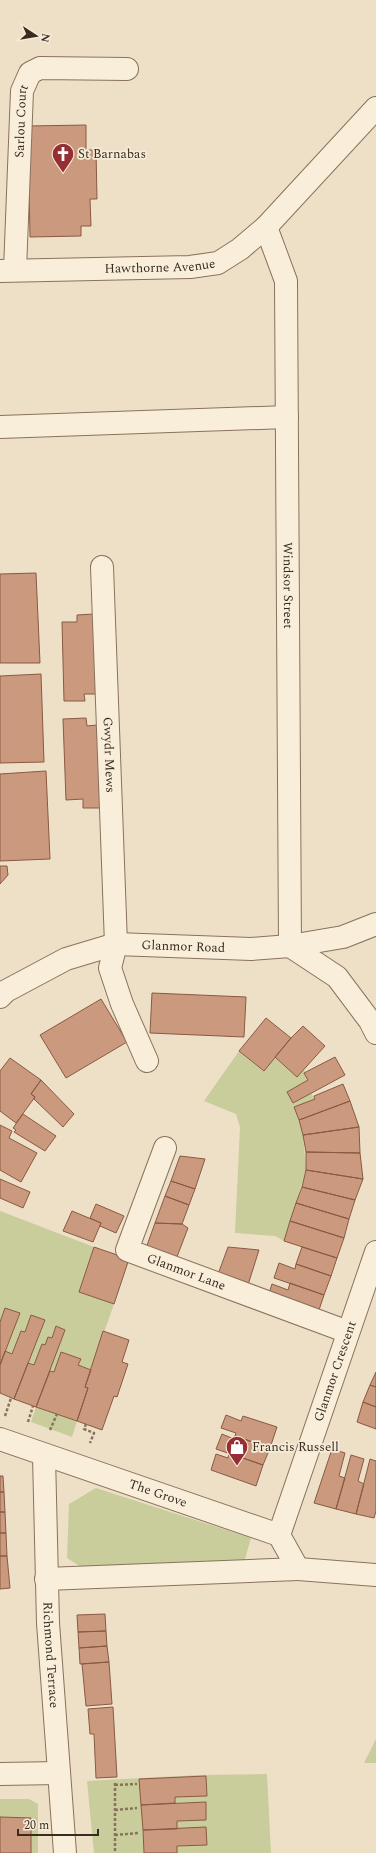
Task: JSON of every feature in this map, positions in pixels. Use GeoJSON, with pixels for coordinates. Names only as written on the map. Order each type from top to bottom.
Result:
{"type":"FeatureCollection","features":[{"type":"Feature","properties":{"kind":"street","name":"Sarlou Court"},"geometry":{"type":"LineString","coordinates":[[8,270],[22,92],[30,73],[40,68],[127,69]]}},
{"type":"Feature","properties":{"kind":"street","name":"Hawthorne Avenue"},"geometry":{"type":"LineString","coordinates":[[8,270],[190,267],[218,263],[240,249],[266,227],[376,108]]}},
{"type":"Feature","properties":{"kind":"street","name":"Windsor Street"},"geometry":{"type":"LineString","coordinates":[[266,227],[286,281],[290,946]]}},
{"type":"Feature","properties":{"kind":"street"},"geometry":{"type":"LineString","coordinates":[[0,427],[287,417]]}},
{"type":"Feature","properties":{"kind":"street","name":"Gwydr Mews"},"geometry":{"type":"LineString","coordinates":[[102,567],[116,944],[110,968],[122,1004],[147,1062]]}},
{"type":"Feature","properties":{"kind":"street","name":"Glanmor Road"},"geometry":{"type":"LineString","coordinates":[[0,997],[6,991],[66,959],[116,944],[251,949],[290,946],[343,937],[376,924]]}},
{"type":"Feature","properties":{"kind":"street"},"geometry":{"type":"LineString","coordinates":[[290,946],[337,977],[374,1025]]}},
{"type":"Feature","properties":{"kind":"street","name":"Glanmor Lane"},"geometry":{"type":"LineString","coordinates":[[165,1148],[127,1250],[348,1332]]}},
{"type":"Feature","properties":{"kind":"street","name":"Glanmor Crescent"},"geometry":{"type":"LineString","coordinates":[[279,1535],[376,1252]]}},
{"type":"Feature","properties":{"kind":"street","name":"The Grove"},"geometry":{"type":"LineString","coordinates":[[0,1440],[279,1535]]}},
{"type":"Feature","properties":{"kind":"street","name":"Richmond Terrace"},"geometry":{"type":"LineString","coordinates":[[44,1456],[48,1623],[65,1853]]}},
{"type":"Feature","properties":{"kind":"street"},"geometry":{"type":"LineString","coordinates":[[279,1535],[298,1569]]}},
{"type":"Feature","properties":{"kind":"street"},"geometry":{"type":"LineString","coordinates":[[46,1579],[298,1569],[376,1575]]}},
{"type":"Feature","properties":{"kind":"street"},"geometry":{"type":"LineString","coordinates":[[0,1774],[59,1772]]}},
{"type":"Feature","properties":{"kind":"path"},"geometry":{"type":"LineString","coordinates":[[5,1416],[11,1398]]}},
{"type":"Feature","properties":{"kind":"path"},"geometry":{"type":"LineString","coordinates":[[27,1424],[33,1406]]}},
{"type":"Feature","properties":{"kind":"path"},"geometry":{"type":"LineString","coordinates":[[50,1433],[57,1414]]}},
{"type":"Feature","properties":{"kind":"path"},"geometry":{"type":"LineString","coordinates":[[86,1424],[84,1429],[94,1433],[89,1447]]}},
{"type":"Feature","properties":{"kind":"path"},"geometry":{"type":"LineString","coordinates":[[115,1853],[115,1784],[137,1784]]}},
{"type":"Feature","properties":{"kind":"path"},"geometry":{"type":"LineString","coordinates":[[115,1810],[137,1808]]}},
{"type":"Feature","properties":{"kind":"path"},"geometry":{"type":"LineString","coordinates":[[115,1835],[138,1833]]}},
{"type":"Feature","properties":{"kind":"green space"},"geometry":{"type":"Polygon","coordinates":[[[239,1051],[263,1071],[275,1057],[297,1077],[304,1069],[308,1080],[287,1092],[293,1103],[311,1093],[315,1099],[294,1107],[303,1135],[306,1170],[284,1241],[275,1236],[235,1233],[240,1127],[236,1114],[204,1101],[239,1051]]]}},
{"type":"Feature","properties":{"kind":"green space"},"geometry":{"type":"Polygon","coordinates":[[[0,1211],[94,1247],[79,1292],[114,1304],[91,1370],[78,1365],[80,1359],[61,1352],[54,1372],[50,1371],[65,1330],[57,1326],[52,1338],[48,1337],[45,1345],[42,1344],[34,1365],[28,1363],[45,1321],[31,1315],[25,1332],[21,1331],[12,1354],[5,1351],[20,1313],[6,1308],[0,1322],[0,1211]]]}},
{"type":"Feature","properties":{"kind":"green space"},"geometry":{"type":"Polygon","coordinates":[[[36,1407],[77,1421],[72,1437],[31,1422],[36,1407]]]}},
{"type":"Feature","properties":{"kind":"green space"},"geometry":{"type":"Polygon","coordinates":[[[96,1488],[251,1538],[243,1566],[86,1570],[67,1558],[69,1504],[96,1488]]]}},
{"type":"Feature","properties":{"kind":"green space"},"geometry":{"type":"Polygon","coordinates":[[[376,1739],[376,1763],[364,1763],[376,1739]]]}},
{"type":"Feature","properties":{"kind":"green space"},"geometry":{"type":"Polygon","coordinates":[[[267,1774],[271,1853],[177,1853],[177,1821],[206,1820],[205,1802],[175,1803],[175,1797],[207,1796],[206,1776],[140,1779],[144,1853],[94,1853],[87,1781],[198,1775],[267,1774]]]}},
{"type":"Feature","properties":{"kind":"green space"},"geometry":{"type":"Polygon","coordinates":[[[0,1799],[29,1799],[38,1804],[38,1853],[31,1853],[31,1818],[0,1817],[0,1799]]]}},
{"type":"Feature","properties":{"kind":"building","name":"St Barnabas"},"geometry":{"type":"Polygon","coordinates":[[[86,125],[86,150],[96,150],[97,199],[90,199],[91,226],[81,226],[81,236],[30,237],[28,126],[86,125]]]}},
{"type":"Feature","properties":{"kind":"building"},"geometry":{"type":"Polygon","coordinates":[[[36,573],[40,663],[0,663],[0,574],[36,573]]]}},
{"type":"Feature","properties":{"kind":"building"},"geometry":{"type":"Polygon","coordinates":[[[94,614],[96,694],[84,694],[85,701],[64,701],[62,622],[77,622],[77,615],[94,614]]]}},
{"type":"Feature","properties":{"kind":"building"},"geometry":{"type":"Polygon","coordinates":[[[41,674],[44,762],[0,763],[0,676],[41,674]]]}},
{"type":"Feature","properties":{"kind":"building"},"geometry":{"type":"Polygon","coordinates":[[[86,718],[87,726],[97,725],[100,808],[83,808],[83,799],[66,800],[63,719],[86,718]]]}},
{"type":"Feature","properties":{"kind":"building"},"geometry":{"type":"Polygon","coordinates":[[[46,771],[50,859],[0,861],[0,774],[46,771]]]}},
{"type":"Feature","properties":{"kind":"building"},"geometry":{"type":"Polygon","coordinates":[[[0,866],[7,866],[8,875],[0,884],[0,866]]]}},
{"type":"Feature","properties":{"kind":"building"},"geometry":{"type":"Polygon","coordinates":[[[152,993],[246,997],[244,1037],[150,1033],[152,993]]]}},
{"type":"Feature","properties":{"kind":"building"},"geometry":{"type":"Polygon","coordinates":[[[101,999],[127,1042],[66,1078],[40,1035],[101,999]]]}},
{"type":"Feature","properties":{"kind":"building"},"geometry":{"type":"Polygon","coordinates":[[[266,1018],[291,1038],[264,1071],[239,1051],[266,1018]]]}},
{"type":"Feature","properties":{"kind":"building"},"geometry":{"type":"Polygon","coordinates":[[[303,1026],[325,1046],[297,1077],[275,1057],[303,1026]]]}},
{"type":"Feature","properties":{"kind":"building"},"geometry":{"type":"Polygon","coordinates":[[[335,1057],[345,1075],[293,1103],[287,1092],[308,1080],[304,1073],[335,1057]]]}},
{"type":"Feature","properties":{"kind":"building"},"geometry":{"type":"Polygon","coordinates":[[[10,1058],[41,1080],[31,1094],[35,1097],[16,1123],[0,1111],[0,1071],[10,1058]]]}},
{"type":"Feature","properties":{"kind":"building"},"geometry":{"type":"Polygon","coordinates":[[[41,1080],[74,1114],[63,1127],[34,1099],[35,1097],[31,1094],[41,1080]]]}},
{"type":"Feature","properties":{"kind":"building"},"geometry":{"type":"Polygon","coordinates":[[[343,1084],[350,1101],[299,1120],[294,1107],[315,1099],[314,1096],[343,1084]]]}},
{"type":"Feature","properties":{"kind":"building"},"geometry":{"type":"Polygon","coordinates":[[[350,1101],[359,1127],[303,1135],[299,1120],[350,1101]]]}},
{"type":"Feature","properties":{"kind":"building"},"geometry":{"type":"Polygon","coordinates":[[[23,1114],[56,1136],[45,1151],[14,1132],[16,1130],[13,1128],[23,1114]]]}},
{"type":"Feature","properties":{"kind":"building"},"geometry":{"type":"Polygon","coordinates":[[[0,1125],[12,1131],[9,1138],[37,1153],[21,1182],[0,1170],[0,1125]]]}},
{"type":"Feature","properties":{"kind":"building"},"geometry":{"type":"Polygon","coordinates":[[[359,1127],[360,1153],[306,1152],[303,1135],[359,1127]]]}},
{"type":"Feature","properties":{"kind":"building"},"geometry":{"type":"Polygon","coordinates":[[[306,1152],[360,1153],[363,1179],[306,1170],[306,1152]]]}},
{"type":"Feature","properties":{"kind":"building"},"geometry":{"type":"Polygon","coordinates":[[[180,1156],[205,1159],[195,1189],[171,1181],[180,1156]]]}},
{"type":"Feature","properties":{"kind":"building"},"geometry":{"type":"Polygon","coordinates":[[[306,1170],[363,1179],[355,1200],[302,1187],[306,1170]]]}},
{"type":"Feature","properties":{"kind":"building"},"geometry":{"type":"Polygon","coordinates":[[[0,1179],[30,1192],[23,1208],[0,1198],[0,1179]]]}},
{"type":"Feature","properties":{"kind":"building"},"geometry":{"type":"Polygon","coordinates":[[[171,1181],[195,1189],[189,1205],[165,1196],[171,1181]]]}},
{"type":"Feature","properties":{"kind":"building"},"geometry":{"type":"Polygon","coordinates":[[[302,1187],[355,1200],[349,1219],[296,1203],[302,1187]]]}},
{"type":"Feature","properties":{"kind":"building"},"geometry":{"type":"Polygon","coordinates":[[[165,1196],[189,1205],[182,1224],[155,1223],[165,1196]]]}},
{"type":"Feature","properties":{"kind":"building"},"geometry":{"type":"Polygon","coordinates":[[[296,1203],[349,1219],[344,1238],[290,1221],[296,1203]]]}},
{"type":"Feature","properties":{"kind":"building"},"geometry":{"type":"Polygon","coordinates":[[[96,1204],[124,1216],[116,1233],[100,1226],[101,1223],[90,1218],[96,1204]]]}},
{"type":"Feature","properties":{"kind":"building"},"geometry":{"type":"Polygon","coordinates":[[[72,1211],[101,1223],[93,1242],[63,1231],[72,1211]]]}},
{"type":"Feature","properties":{"kind":"building"},"geometry":{"type":"Polygon","coordinates":[[[290,1221],[344,1238],[337,1258],[284,1241],[290,1221]]]}},
{"type":"Feature","properties":{"kind":"building"},"geometry":{"type":"Polygon","coordinates":[[[155,1223],[182,1224],[188,1228],[175,1262],[145,1251],[155,1223]]]}},
{"type":"Feature","properties":{"kind":"building"},"geometry":{"type":"Polygon","coordinates":[[[94,1247],[129,1259],[114,1304],[79,1292],[94,1247]]]}},
{"type":"Feature","properties":{"kind":"building"},"geometry":{"type":"Polygon","coordinates":[[[228,1247],[259,1250],[247,1288],[217,1277],[228,1247]]]}},
{"type":"Feature","properties":{"kind":"building"},"geometry":{"type":"Polygon","coordinates":[[[302,1247],[337,1258],[331,1276],[296,1264],[302,1247]]]}},
{"type":"Feature","properties":{"kind":"building"},"geometry":{"type":"Polygon","coordinates":[[[279,1263],[295,1269],[296,1264],[331,1276],[324,1295],[274,1278],[279,1263]]]}},
{"type":"Feature","properties":{"kind":"building"},"geometry":{"type":"Polygon","coordinates":[[[290,1283],[324,1295],[318,1313],[268,1296],[272,1284],[288,1290],[290,1283]]]}},
{"type":"Feature","properties":{"kind":"building"},"geometry":{"type":"Polygon","coordinates":[[[5,1308],[20,1313],[0,1365],[0,1322],[5,1308]]]}},
{"type":"Feature","properties":{"kind":"building"},"geometry":{"type":"Polygon","coordinates":[[[31,1315],[45,1320],[14,1399],[0,1393],[0,1365],[5,1351],[12,1354],[21,1331],[25,1332],[31,1315]]]}},
{"type":"Feature","properties":{"kind":"building"},"geometry":{"type":"Polygon","coordinates":[[[56,1326],[65,1330],[36,1407],[14,1399],[28,1363],[34,1365],[42,1344],[45,1345],[48,1337],[52,1338],[56,1326]]]}},
{"type":"Feature","properties":{"kind":"building"},"geometry":{"type":"Polygon","coordinates":[[[103,1331],[129,1340],[122,1362],[128,1364],[117,1397],[114,1396],[102,1430],[77,1421],[88,1388],[85,1387],[103,1331]]]}},
{"type":"Feature","properties":{"kind":"building"},"geometry":{"type":"Polygon","coordinates":[[[61,1352],[81,1359],[78,1365],[91,1370],[85,1387],[88,1388],[77,1421],[36,1407],[50,1371],[54,1372],[61,1352]]]}},
{"type":"Feature","properties":{"kind":"building"},"geometry":{"type":"Polygon","coordinates":[[[376,1372],[376,1387],[370,1385],[376,1372]]]}},
{"type":"Feature","properties":{"kind":"building"},"geometry":{"type":"Polygon","coordinates":[[[370,1385],[376,1387],[376,1407],[363,1402],[370,1385]]]}},
{"type":"Feature","properties":{"kind":"building"},"geometry":{"type":"Polygon","coordinates":[[[363,1402],[376,1407],[376,1429],[357,1422],[363,1402]]]}},
{"type":"Feature","properties":{"kind":"building"},"geometry":{"type":"Polygon","coordinates":[[[226,1415],[241,1421],[243,1416],[277,1427],[270,1448],[235,1436],[236,1433],[221,1428],[226,1415]]]}},
{"type":"Feature","properties":{"kind":"building"},"geometry":{"type":"Polygon","coordinates":[[[222,1434],[234,1439],[235,1436],[270,1448],[263,1465],[216,1449],[222,1434]]]}},
{"type":"Feature","properties":{"kind":"building"},"geometry":{"type":"Polygon","coordinates":[[[332,1449],[345,1453],[339,1476],[345,1478],[336,1509],[314,1503],[332,1449]]]}},
{"type":"Feature","properties":{"kind":"building","name":"Francis Russell"},"geometry":{"type":"Polygon","coordinates":[[[229,1453],[263,1465],[256,1486],[211,1470],[216,1454],[228,1458],[229,1453]]]}},
{"type":"Feature","properties":{"kind":"building"},"geometry":{"type":"Polygon","coordinates":[[[351,1455],[364,1459],[358,1481],[364,1484],[356,1514],[336,1509],[351,1455]]]}},
{"type":"Feature","properties":{"kind":"building"},"geometry":{"type":"Polygon","coordinates":[[[370,1459],[376,1461],[376,1511],[374,1518],[356,1514],[370,1459]]]}},
{"type":"Feature","properties":{"kind":"building"},"geometry":{"type":"Polygon","coordinates":[[[0,1476],[3,1476],[4,1492],[0,1492],[0,1476]]]}},
{"type":"Feature","properties":{"kind":"building"},"geometry":{"type":"Polygon","coordinates":[[[0,1492],[4,1492],[5,1512],[0,1512],[0,1492]]]}},
{"type":"Feature","properties":{"kind":"building"},"geometry":{"type":"Polygon","coordinates":[[[0,1512],[5,1512],[6,1533],[0,1533],[0,1512]]]}},
{"type":"Feature","properties":{"kind":"building"},"geometry":{"type":"Polygon","coordinates":[[[0,1533],[6,1533],[7,1556],[0,1556],[0,1533]]]}},
{"type":"Feature","properties":{"kind":"building"},"geometry":{"type":"Polygon","coordinates":[[[0,1556],[7,1556],[10,1588],[0,1589],[0,1556]]]}},
{"type":"Feature","properties":{"kind":"building"},"geometry":{"type":"Polygon","coordinates":[[[105,1614],[106,1631],[78,1632],[77,1615],[105,1614]]]}},
{"type":"Feature","properties":{"kind":"building"},"geometry":{"type":"Polygon","coordinates":[[[106,1631],[107,1646],[79,1648],[78,1632],[106,1631]]]}},
{"type":"Feature","properties":{"kind":"building"},"geometry":{"type":"Polygon","coordinates":[[[107,1646],[109,1662],[80,1664],[79,1648],[107,1646]]]}},
{"type":"Feature","properties":{"kind":"building"},"geometry":{"type":"Polygon","coordinates":[[[109,1662],[112,1704],[86,1706],[82,1664],[109,1662]]]}},
{"type":"Feature","properties":{"kind":"building"},"geometry":{"type":"Polygon","coordinates":[[[113,1707],[117,1777],[96,1778],[94,1734],[90,1734],[88,1709],[113,1707]]]}},
{"type":"Feature","properties":{"kind":"building"},"geometry":{"type":"Polygon","coordinates":[[[206,1776],[207,1796],[175,1797],[175,1803],[141,1805],[139,1779],[206,1776]]]}},
{"type":"Feature","properties":{"kind":"building"},"geometry":{"type":"Polygon","coordinates":[[[206,1802],[206,1820],[177,1821],[177,1829],[143,1830],[141,1805],[206,1802]]]}},
{"type":"Feature","properties":{"kind":"building"},"geometry":{"type":"Polygon","coordinates":[[[0,1817],[31,1818],[31,1853],[0,1853],[0,1817]]]}},
{"type":"Feature","properties":{"kind":"building"},"geometry":{"type":"Polygon","coordinates":[[[206,1827],[207,1845],[177,1846],[177,1853],[144,1853],[143,1830],[206,1827]]]}},
{"type":"Feature","properties":{"kind":"place","name":"St Barnabas"},"geometry":{"type":"Point","coordinates":[63,174]}},
{"type":"Feature","properties":{"kind":"place","name":"Francis Russell"},"geometry":{"type":"Point","coordinates":[237,1466]}}]}
